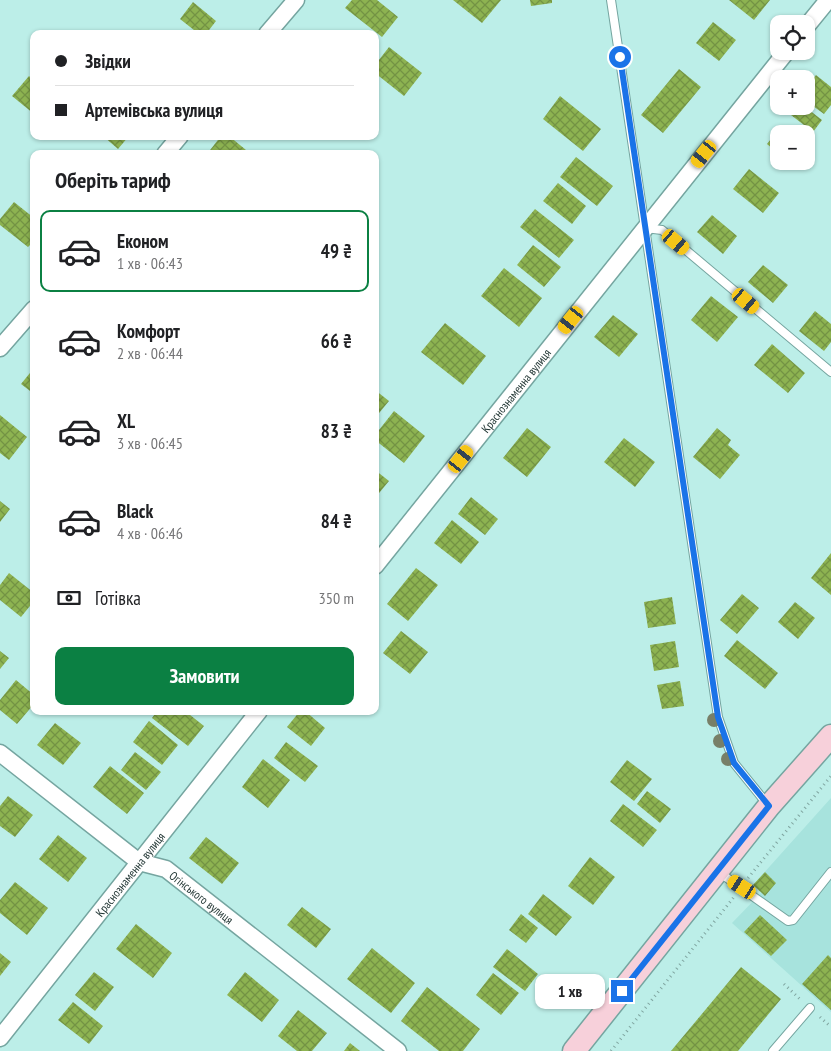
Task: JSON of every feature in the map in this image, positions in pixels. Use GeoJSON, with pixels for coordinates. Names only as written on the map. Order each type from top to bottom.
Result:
{"type":"FeatureCollection","features":[{"type":"Feature","properties":{"kind":"main road"},"geometry":{"type":"LineString","coordinates":[[574,1051],[769,806],[831,736]]}},
{"type":"Feature","properties":{"kind":"street"},"geometry":{"type":"LineString","coordinates":[[270,30],[296,0]]}},
{"type":"Feature","properties":{"kind":"street"},"geometry":{"type":"LineString","coordinates":[[815,17],[828,0]]}},
{"type":"Feature","properties":{"kind":"street","name":"Краснознаменна вулиця"},"geometry":{"type":"LineString","coordinates":[[379,561],[780,60]]}},
{"type":"Feature","properties":{"kind":"street"},"geometry":{"type":"LineString","coordinates":[[168,150],[177,140]]}},
{"type":"Feature","properties":{"kind":"street"},"geometry":{"type":"LineString","coordinates":[[0,348],[30,313]]}},
{"type":"Feature","properties":{"kind":"street","name":"Краснознаменна вулиця"},"geometry":{"type":"LineString","coordinates":[[0,1038],[256,715]]}},
{"type":"Feature","properties":{"kind":"street","name":"Огінського вулиця"},"geometry":{"type":"LineString","coordinates":[[0,753],[139,862],[166,869],[398,1051]]}},
{"type":"Feature","properties":{"kind":"lane"},"geometry":{"type":"LineString","coordinates":[[611,0],[718,717],[734,763],[769,806]]}},
{"type":"Feature","properties":{"kind":"lane"},"geometry":{"type":"LineString","coordinates":[[645,228],[662,230],[831,372]]}},
{"type":"Feature","properties":{"kind":"lane"},"geometry":{"type":"LineString","coordinates":[[718,871],[788,921],[793,920],[831,872]]}},
{"type":"Feature","properties":{"kind":"lane"},"geometry":{"type":"LineString","coordinates":[[773,1051],[810,1008]]}},
{"type":"Feature","properties":{"kind":"path"},"geometry":{"type":"LineString","coordinates":[[611,1051],[831,776]]}},
{"type":"Feature","properties":{"kind":"shaded area"},"geometry":{"type":"Polygon","coordinates":[[[831,798],[831,1012],[732,923],[761,893],[753,885],[831,798]]]}},
{"type":"Feature","properties":{"kind":"building"},"geometry":{"type":"Polygon","coordinates":[[[352,0],[377,0],[398,17],[382,37],[379,35],[379,30],[373,30],[345,8],[352,0]]]}},
{"type":"Feature","properties":{"kind":"building"},"geometry":{"type":"Polygon","coordinates":[[[453,0],[501,0],[482,23],[453,0]]]}},
{"type":"Feature","properties":{"kind":"building"},"geometry":{"type":"Polygon","coordinates":[[[530,0],[552,0],[552,3],[531,6],[530,0]]]}},
{"type":"Feature","properties":{"kind":"building"},"geometry":{"type":"Polygon","coordinates":[[[729,0],[770,0],[754,20],[729,0]]]}},
{"type":"Feature","properties":{"kind":"building"},"geometry":{"type":"Polygon","coordinates":[[[193,2],[216,21],[209,30],[194,30],[180,19],[193,2]]]}},
{"type":"Feature","properties":{"kind":"building"},"geometry":{"type":"Polygon","coordinates":[[[713,22],[736,40],[719,61],[696,43],[713,22]]]}},
{"type":"Feature","properties":{"kind":"building"},"geometry":{"type":"Polygon","coordinates":[[[389,47],[422,73],[404,96],[379,76],[379,60],[389,47]]]}},
{"type":"Feature","properties":{"kind":"building"},"geometry":{"type":"Polygon","coordinates":[[[679,69],[701,87],[663,133],[641,115],[679,69]]]}},
{"type":"Feature","properties":{"kind":"building"},"geometry":{"type":"Polygon","coordinates":[[[816,75],[831,87],[831,105],[824,114],[815,108],[816,75]]]}},
{"type":"Feature","properties":{"kind":"building"},"geometry":{"type":"Polygon","coordinates":[[[29,76],[30,111],[12,96],[29,76]]]}},
{"type":"Feature","properties":{"kind":"building"},"geometry":{"type":"Polygon","coordinates":[[[560,96],[601,129],[583,151],[543,119],[560,96]]]}},
{"type":"Feature","properties":{"kind":"building"},"geometry":{"type":"Polygon","coordinates":[[[791,115],[815,115],[822,120],[815,129],[815,125],[804,125],[791,115]]]}},
{"type":"Feature","properties":{"kind":"building"},"geometry":{"type":"Polygon","coordinates":[[[108,140],[126,140],[118,149],[108,140]]]}},
{"type":"Feature","properties":{"kind":"building"},"geometry":{"type":"Polygon","coordinates":[[[218,140],[234,140],[246,150],[210,150],[218,140]]]}},
{"type":"Feature","properties":{"kind":"building"},"geometry":{"type":"Polygon","coordinates":[[[576,157],[613,186],[597,206],[560,177],[576,157]]]}},
{"type":"Feature","properties":{"kind":"building"},"geometry":{"type":"Polygon","coordinates":[[[749,169],[779,193],[763,213],[733,189],[749,169]]]}},
{"type":"Feature","properties":{"kind":"building"},"geometry":{"type":"Polygon","coordinates":[[[558,183],[586,206],[572,224],[543,201],[558,183]]]}},
{"type":"Feature","properties":{"kind":"building"},"geometry":{"type":"Polygon","coordinates":[[[14,202],[30,215],[30,245],[28,247],[0,225],[0,219],[14,202]]]}},
{"type":"Feature","properties":{"kind":"building"},"geometry":{"type":"Polygon","coordinates":[[[535,209],[574,240],[559,258],[520,227],[535,209]]]}},
{"type":"Feature","properties":{"kind":"building"},"geometry":{"type":"Polygon","coordinates":[[[712,215],[737,236],[723,254],[697,232],[712,215]]]}},
{"type":"Feature","properties":{"kind":"building"},"geometry":{"type":"Polygon","coordinates":[[[533,245],[561,267],[544,287],[517,265],[533,245]]]}},
{"type":"Feature","properties":{"kind":"building"},"geometry":{"type":"Polygon","coordinates":[[[763,265],[788,285],[773,303],[748,282],[763,265]]]}},
{"type":"Feature","properties":{"kind":"building"},"geometry":{"type":"Polygon","coordinates":[[[504,268],[542,298],[519,327],[481,296],[504,268]]]}},
{"type":"Feature","properties":{"kind":"building"},"geometry":{"type":"Polygon","coordinates":[[[711,296],[738,317],[717,342],[691,320],[711,296]]]}},
{"type":"Feature","properties":{"kind":"building"},"geometry":{"type":"Polygon","coordinates":[[[815,311],[831,324],[831,342],[824,351],[799,331],[815,311]]]}},
{"type":"Feature","properties":{"kind":"building"},"geometry":{"type":"Polygon","coordinates":[[[613,315],[638,334],[619,357],[594,337],[613,315]]]}},
{"type":"Feature","properties":{"kind":"building"},"geometry":{"type":"Polygon","coordinates":[[[445,323],[486,356],[463,385],[421,352],[445,323]]]}},
{"type":"Feature","properties":{"kind":"building"},"geometry":{"type":"Polygon","coordinates":[[[772,344],[805,373],[788,393],[754,365],[772,344]]]}},
{"type":"Feature","properties":{"kind":"building"},"geometry":{"type":"Polygon","coordinates":[[[30,373],[30,391],[21,384],[30,373]]]}},
{"type":"Feature","properties":{"kind":"building"},"geometry":{"type":"Polygon","coordinates":[[[379,393],[389,401],[379,413],[379,393]]]}},
{"type":"Feature","properties":{"kind":"building"},"geometry":{"type":"Polygon","coordinates":[[[394,411],[425,436],[404,463],[379,443],[379,430],[394,411]]]}},
{"type":"Feature","properties":{"kind":"building"},"geometry":{"type":"Polygon","coordinates":[[[0,415],[27,437],[9,460],[0,453],[0,415]]]}},
{"type":"Feature","properties":{"kind":"building"},"geometry":{"type":"Polygon","coordinates":[[[527,428],[551,447],[527,477],[503,458],[527,428]]]}},
{"type":"Feature","properties":{"kind":"building"},"geometry":{"type":"Polygon","coordinates":[[[717,428],[731,440],[728,445],[740,455],[720,479],[693,457],[717,428]]]}},
{"type":"Feature","properties":{"kind":"building"},"geometry":{"type":"Polygon","coordinates":[[[624,438],[655,462],[635,487],[604,462],[624,438]]]}},
{"type":"Feature","properties":{"kind":"building"},"geometry":{"type":"Polygon","coordinates":[[[379,473],[389,481],[379,493],[379,473]]]}},
{"type":"Feature","properties":{"kind":"building"},"geometry":{"type":"Polygon","coordinates":[[[471,497],[498,519],[485,535],[458,514],[471,497]]]}},
{"type":"Feature","properties":{"kind":"building"},"geometry":{"type":"Polygon","coordinates":[[[0,501],[10,509],[0,522],[0,501]]]}},
{"type":"Feature","properties":{"kind":"building"},"geometry":{"type":"Polygon","coordinates":[[[452,520],[479,542],[461,564],[434,543],[452,520]]]}},
{"type":"Feature","properties":{"kind":"building"},"geometry":{"type":"Polygon","coordinates":[[[831,553],[831,595],[811,578],[831,553]]]}},
{"type":"Feature","properties":{"kind":"building"},"geometry":{"type":"Polygon","coordinates":[[[416,568],[438,585],[408,621],[387,604],[416,568]]]}},
{"type":"Feature","properties":{"kind":"building"},"geometry":{"type":"Polygon","coordinates":[[[9,573],[30,590],[30,606],[21,617],[0,600],[0,585],[9,573]]]}},
{"type":"Feature","properties":{"kind":"building"},"geometry":{"type":"Polygon","coordinates":[[[742,594],[759,608],[737,634],[720,620],[742,594]]]}},
{"type":"Feature","properties":{"kind":"building"},"geometry":{"type":"Polygon","coordinates":[[[672,597],[676,624],[648,628],[644,602],[672,597]]]}},
{"type":"Feature","properties":{"kind":"building"},"geometry":{"type":"Polygon","coordinates":[[[795,602],[815,618],[798,639],[778,622],[795,602]]]}},
{"type":"Feature","properties":{"kind":"building"},"geometry":{"type":"Polygon","coordinates":[[[401,631],[428,652],[410,674],[383,653],[401,631]]]}},
{"type":"Feature","properties":{"kind":"building"},"geometry":{"type":"Polygon","coordinates":[[[737,640],[778,673],[765,689],[724,656],[737,640]]]}},
{"type":"Feature","properties":{"kind":"building"},"geometry":{"type":"Polygon","coordinates":[[[675,641],[679,667],[654,671],[650,645],[675,641]]]}},
{"type":"Feature","properties":{"kind":"building"},"geometry":{"type":"Polygon","coordinates":[[[0,651],[9,658],[0,669],[0,651]]]}},
{"type":"Feature","properties":{"kind":"building"},"geometry":{"type":"Polygon","coordinates":[[[16,680],[30,692],[30,709],[17,724],[0,710],[0,700],[16,680]]]}},
{"type":"Feature","properties":{"kind":"building"},"geometry":{"type":"Polygon","coordinates":[[[680,681],[684,706],[662,709],[657,685],[680,681]]]}},
{"type":"Feature","properties":{"kind":"building"},"geometry":{"type":"Polygon","coordinates":[[[154,715],[190,715],[204,726],[188,746],[152,718],[154,715]]]}},
{"type":"Feature","properties":{"kind":"building"},"geometry":{"type":"Polygon","coordinates":[[[297,715],[310,715],[325,728],[311,746],[287,727],[297,715]]]}},
{"type":"Feature","properties":{"kind":"building"},"geometry":{"type":"Polygon","coordinates":[[[149,721],[178,745],[162,765],[133,742],[149,721]]]}},
{"type":"Feature","properties":{"kind":"building"},"geometry":{"type":"Polygon","coordinates":[[[55,723],[81,743],[63,765],[37,745],[55,723]]]}},
{"type":"Feature","properties":{"kind":"building"},"geometry":{"type":"Polygon","coordinates":[[[286,742],[318,766],[305,782],[274,758],[286,742]]]}},
{"type":"Feature","properties":{"kind":"building"},"geometry":{"type":"Polygon","coordinates":[[[135,752],[161,772],[146,790],[121,770],[135,752]]]}},
{"type":"Feature","properties":{"kind":"building"},"geometry":{"type":"Polygon","coordinates":[[[263,759],[290,780],[268,808],[242,787],[263,759]]]}},
{"type":"Feature","properties":{"kind":"building"},"geometry":{"type":"Polygon","coordinates":[[[627,760],[652,779],[634,801],[610,782],[627,760]]]}},
{"type":"Feature","properties":{"kind":"building"},"geometry":{"type":"Polygon","coordinates":[[[110,766],[144,793],[127,814],[93,787],[110,766]]]}},
{"type":"Feature","properties":{"kind":"building"},"geometry":{"type":"Polygon","coordinates":[[[647,791],[671,809],[660,823],[637,804],[647,791]]]}},
{"type":"Feature","properties":{"kind":"building"},"geometry":{"type":"Polygon","coordinates":[[[8,796],[33,815],[15,837],[0,826],[0,806],[8,796]]]}},
{"type":"Feature","properties":{"kind":"building"},"geometry":{"type":"Polygon","coordinates":[[[623,804],[657,830],[643,847],[610,821],[623,804]]]}},
{"type":"Feature","properties":{"kind":"building"},"geometry":{"type":"Polygon","coordinates":[[[58,835],[87,858],[68,882],[39,859],[58,835]]]}},
{"type":"Feature","properties":{"kind":"building"},"geometry":{"type":"Polygon","coordinates":[[[206,837],[239,863],[222,884],[189,858],[206,837]]]}},
{"type":"Feature","properties":{"kind":"building"},"geometry":{"type":"Polygon","coordinates":[[[590,857],[615,877],[593,905],[568,886],[590,857]]]}},
{"type":"Feature","properties":{"kind":"building"},"geometry":{"type":"Polygon","coordinates":[[[765,872],[776,883],[765,896],[753,885],[765,872]]]}},
{"type":"Feature","properties":{"kind":"building"},"geometry":{"type":"Polygon","coordinates":[[[15,882],[48,908],[27,935],[0,913],[0,900],[15,882]]]}},
{"type":"Feature","properties":{"kind":"building"},"geometry":{"type":"Polygon","coordinates":[[[543,894],[572,917],[556,936],[528,914],[543,894]]]}},
{"type":"Feature","properties":{"kind":"building"},"geometry":{"type":"Polygon","coordinates":[[[302,907],[331,929],[316,948],[287,925],[302,907]]]}},
{"type":"Feature","properties":{"kind":"building"},"geometry":{"type":"Polygon","coordinates":[[[521,914],[538,928],[526,943],[509,930],[521,914]]]}},
{"type":"Feature","properties":{"kind":"building"},"geometry":{"type":"Polygon","coordinates":[[[760,915],[787,940],[771,956],[744,932],[760,915]]]}},
{"type":"Feature","properties":{"kind":"building"},"geometry":{"type":"Polygon","coordinates":[[[136,924],[172,953],[153,978],[116,949],[136,924]]]}},
{"type":"Feature","properties":{"kind":"building"},"geometry":{"type":"Polygon","coordinates":[[[372,948],[415,983],[391,1013],[347,979],[372,948]]]}},
{"type":"Feature","properties":{"kind":"building"},"geometry":{"type":"Polygon","coordinates":[[[507,949],[538,974],[525,991],[493,967],[507,949]]]}},
{"type":"Feature","properties":{"kind":"building"},"geometry":{"type":"Polygon","coordinates":[[[0,953],[11,962],[0,976],[0,953]]]}},
{"type":"Feature","properties":{"kind":"building"},"geometry":{"type":"Polygon","coordinates":[[[828,955],[831,958],[831,1010],[802,984],[828,955]]]}},
{"type":"Feature","properties":{"kind":"building"},"geometry":{"type":"Polygon","coordinates":[[[741,967],[781,999],[738,1051],[671,1051],[741,967]]]}},
{"type":"Feature","properties":{"kind":"building"},"geometry":{"type":"Polygon","coordinates":[[[94,972],[114,987],[95,1011],[75,995],[94,972]]]}},
{"type":"Feature","properties":{"kind":"building"},"geometry":{"type":"Polygon","coordinates":[[[245,972],[279,1000],[262,1022],[227,995],[245,972]]]}},
{"type":"Feature","properties":{"kind":"building"},"geometry":{"type":"Polygon","coordinates":[[[493,973],[519,993],[501,1015],[476,995],[493,973]]]}},
{"type":"Feature","properties":{"kind":"building"},"geometry":{"type":"Polygon","coordinates":[[[427,987],[480,1029],[463,1051],[439,1051],[401,1021],[427,987]]]}},
{"type":"Feature","properties":{"kind":"building"},"geometry":{"type":"Polygon","coordinates":[[[73,1002],[103,1026],[89,1044],[58,1020],[73,1002]]]}},
{"type":"Feature","properties":{"kind":"building"},"geometry":{"type":"Polygon","coordinates":[[[298,1010],[327,1033],[312,1051],[297,1051],[278,1036],[298,1010]]]}},
{"type":"Feature","properties":{"kind":"building"},"geometry":{"type":"Polygon","coordinates":[[[350,1043],[360,1051],[344,1051],[350,1043]]]}},
{"type":"Feature","properties":{"kind":"route"},"geometry":{"type":"LineString","coordinates":[[620,57],[718,717],[734,763],[769,806],[622,991]]}}]}
